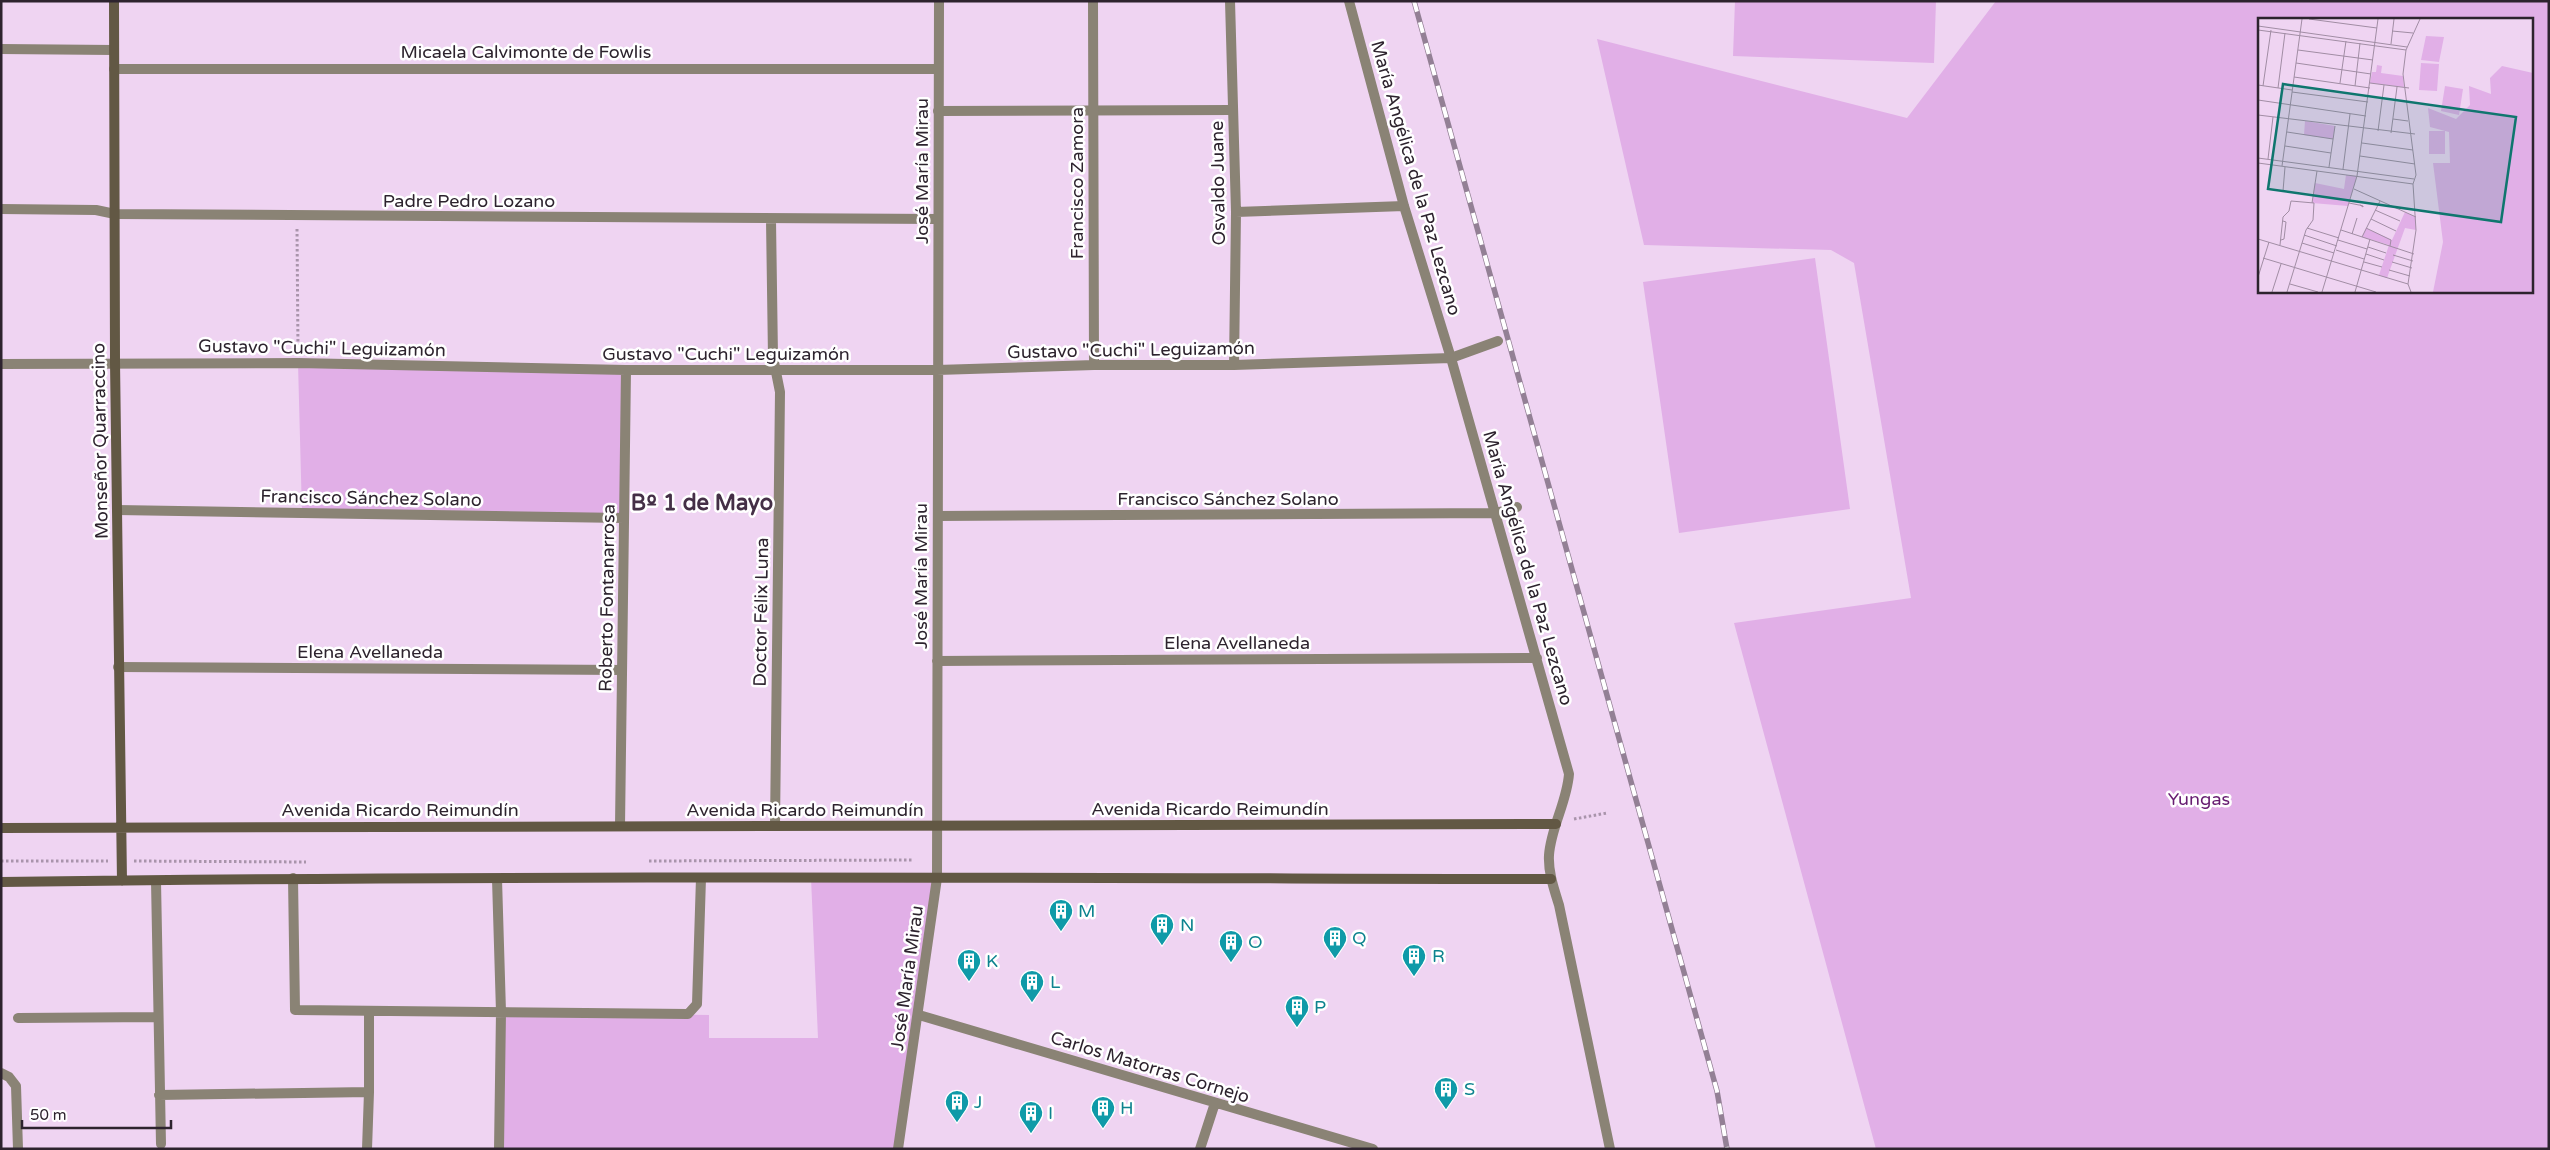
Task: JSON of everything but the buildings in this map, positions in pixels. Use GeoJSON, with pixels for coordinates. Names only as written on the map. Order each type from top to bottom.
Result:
{"type":"FeatureCollection","features":[{"type":"Feature","properties":{"kind":"street","name":"Monseñor Quarraccino"},"geometry":{"type":"LineString","coordinates":[[114,1],[115,362],[120,861],[122,880]]}},
{"type":"Feature","properties":{"kind":"street","name":"José María Mirau"},"geometry":{"type":"LineString","coordinates":[[898,1149],[919,1014],[937,878],[939,826],[937,370],[939,1]]}},
{"type":"Feature","properties":{"kind":"street","name":"Francisco Zamora"},"geometry":{"type":"LineString","coordinates":[[1093,1],[1094,365]]}},
{"type":"Feature","properties":{"kind":"street","name":"Osvaldo Juane"},"geometry":{"type":"LineString","coordinates":[[1230,1],[1236,212],[1234,365]]}},
{"type":"Feature","properties":{"kind":"street","name":"María Angélica de la Paz Lezcano"},"geometry":{"type":"LineString","coordinates":[[1349,1],[1404,206],[1451,358],[1569,774],[1568,789],[1556,824],[1549,856],[1551,879],[1559,905],[1610,1149]]}},
{"type":"Feature","properties":{"kind":"street"},"geometry":{"type":"LineString","coordinates":[[1,49],[114,50]]}},
{"type":"Feature","properties":{"kind":"street","name":"Micaela Calvimonte de Fowlis"},"geometry":{"type":"LineString","coordinates":[[114,69],[938,69]]}},
{"type":"Feature","properties":{"kind":"street"},"geometry":{"type":"LineString","coordinates":[[938,111],[1232,110]]}},
{"type":"Feature","properties":{"kind":"street"},"geometry":{"type":"LineString","coordinates":[[1236,212],[1404,206]]}},
{"type":"Feature","properties":{"kind":"street","name":"Padre Pedro Lozano"},"geometry":{"type":"LineString","coordinates":[[1,209],[96,210],[115,214],[297,216],[771,220],[938,219]]}},
{"type":"Feature","properties":{"kind":"street","name":"Doctor Félix Luna"},"geometry":{"type":"LineString","coordinates":[[771,220],[773,357],[780,392],[775,826]]}},
{"type":"Feature","properties":{"kind":"street","name":"Gustavo \"Cuchi\" Leguizamón"},"geometry":{"type":"LineString","coordinates":[[1,364],[115,362],[298,363],[776,372],[937,370],[1094,365],[1234,365],[1451,358],[1498,341]]}},
{"type":"Feature","properties":{"kind":"street","name":"Roberto Fontanarrosa"},"geometry":{"type":"LineString","coordinates":[[620,826],[626,370]]}},
{"type":"Feature","properties":{"kind":"street","name":"Francisco Sánchez Solano"},"geometry":{"type":"LineString","coordinates":[[938,516],[1496,513],[1517,507]]}},
{"type":"Feature","properties":{"kind":"street","name":"Francisco Sánchez Solano"},"geometry":{"type":"LineString","coordinates":[[117,510],[624,518]]}},
{"type":"Feature","properties":{"kind":"street","name":"Elena Avellaneda"},"geometry":{"type":"LineString","coordinates":[[937,661],[1537,658]]}},
{"type":"Feature","properties":{"kind":"street","name":"Elena Avellaneda"},"geometry":{"type":"LineString","coordinates":[[118,666],[622,670]]}},
{"type":"Feature","properties":{"kind":"street","name":"Avenida Ricardo Reimundín"},"geometry":{"type":"LineString","coordinates":[[1,828],[1556,824]]}},
{"type":"Feature","properties":{"kind":"street"},"geometry":{"type":"LineString","coordinates":[[1,882],[293,878],[1551,879]]}},
{"type":"Feature","properties":{"kind":"street"},"geometry":{"type":"LineString","coordinates":[[293,878],[295,1010],[688,1014],[698,1004],[701,878]]}},
{"type":"Feature","properties":{"kind":"street"},"geometry":{"type":"LineString","coordinates":[[497,879],[500,1012],[499,1149]]}},
{"type":"Feature","properties":{"kind":"street"},"geometry":{"type":"LineString","coordinates":[[156,881],[161,1144]]}},
{"type":"Feature","properties":{"kind":"street"},"geometry":{"type":"LineString","coordinates":[[367,1149],[370,1092],[369,1012]]}},
{"type":"Feature","properties":{"kind":"street","name":"Carlos Matorras Cornejo"},"geometry":{"type":"LineString","coordinates":[[919,1014],[1373,1149]]}},
{"type":"Feature","properties":{"kind":"street"},"geometry":{"type":"LineString","coordinates":[[18,1018],[158,1017]]}},
{"type":"Feature","properties":{"kind":"street"},"geometry":{"type":"LineString","coordinates":[[1,1073],[9,1077],[16,1086],[18,1149]]}},
{"type":"Feature","properties":{"kind":"street"},"geometry":{"type":"LineString","coordinates":[[159,1095],[370,1092]]}},
{"type":"Feature","properties":{"kind":"street"},"geometry":{"type":"LineString","coordinates":[[1200,1149],[1215,1103]]}},
{"type":"Feature","properties":{"kind":"path"},"geometry":{"type":"LineString","coordinates":[[297,216],[298,363]]}},
{"type":"Feature","properties":{"kind":"path"},"geometry":{"type":"LineString","coordinates":[[1556,824],[1585,816],[1607,813]]}},
{"type":"Feature","properties":{"kind":"path"},"geometry":{"type":"LineString","coordinates":[[644,861],[914,860]]}},
{"type":"Feature","properties":{"kind":"path"},"geometry":{"type":"LineString","coordinates":[[1,861],[316,862]]}},
{"type":"Feature","properties":{"kind":"green space"},"geometry":{"type":"Polygon","coordinates":[[[1735,1],[1936,1],[1934,63],[1733,56],[1735,1]]]}},
{"type":"Feature","properties":{"kind":"green space","name":"Yungas"},"geometry":{"type":"Polygon","coordinates":[[[1996,1],[2549,1],[2549,1149],[1876,1149],[1734,623],[1911,598],[1854,263],[1831,250],[1644,245],[1597,39],[1907,118],[1996,1]]]}},
{"type":"Feature","properties":{"kind":"green space"},"geometry":{"type":"Polygon","coordinates":[[[1815,258],[1850,509],[1679,533],[1643,282],[1815,258]]]}},
{"type":"Feature","properties":{"kind":"green space"},"geometry":{"type":"Polygon","coordinates":[[[298,363],[626,370],[624,518],[302,514],[298,363]]]}},
{"type":"Feature","properties":{"kind":"green space"},"geometry":{"type":"Polygon","coordinates":[[[811,878],[937,878],[897,1149],[499,1149],[501,1012],[709,1015],[709,1038],[818,1038],[811,878]]]}},
{"type":"Feature","properties":{"kind":"railway"},"geometry":{"type":"LineString","coordinates":[[1414,1],[1717,1091],[1727,1149]]}},
{"type":"Feature","properties":{"kind":"place","name":"M"},"geometry":{"type":"Point","coordinates":[1061,932]}},
{"type":"Feature","properties":{"kind":"place","name":"N"},"geometry":{"type":"Point","coordinates":[1162,946]}},
{"type":"Feature","properties":{"kind":"place","name":"Q"},"geometry":{"type":"Point","coordinates":[1335,959]}},
{"type":"Feature","properties":{"kind":"place","name":"O"},"geometry":{"type":"Point","coordinates":[1231,963]}},
{"type":"Feature","properties":{"kind":"place","name":"R"},"geometry":{"type":"Point","coordinates":[1414,977]}},
{"type":"Feature","properties":{"kind":"place","name":"K"},"geometry":{"type":"Point","coordinates":[969,982]}},
{"type":"Feature","properties":{"kind":"place","name":"L"},"geometry":{"type":"Point","coordinates":[1032,1003]}},
{"type":"Feature","properties":{"kind":"place","name":"P"},"geometry":{"type":"Point","coordinates":[1297,1028]}},
{"type":"Feature","properties":{"kind":"place","name":"S"},"geometry":{"type":"Point","coordinates":[1446,1110]}},
{"type":"Feature","properties":{"kind":"place","name":"J"},"geometry":{"type":"Point","coordinates":[957,1123]}},
{"type":"Feature","properties":{"kind":"place","name":"H"},"geometry":{"type":"Point","coordinates":[1103,1129]}},
{"type":"Feature","properties":{"kind":"place","name":"I"},"geometry":{"type":"Point","coordinates":[1031,1134]}},
{"type":"Feature","properties":{"kind":"district","name":"Bº 1 de Mayo"},"geometry":{"type":"Point","coordinates":[702,502]}}]}
